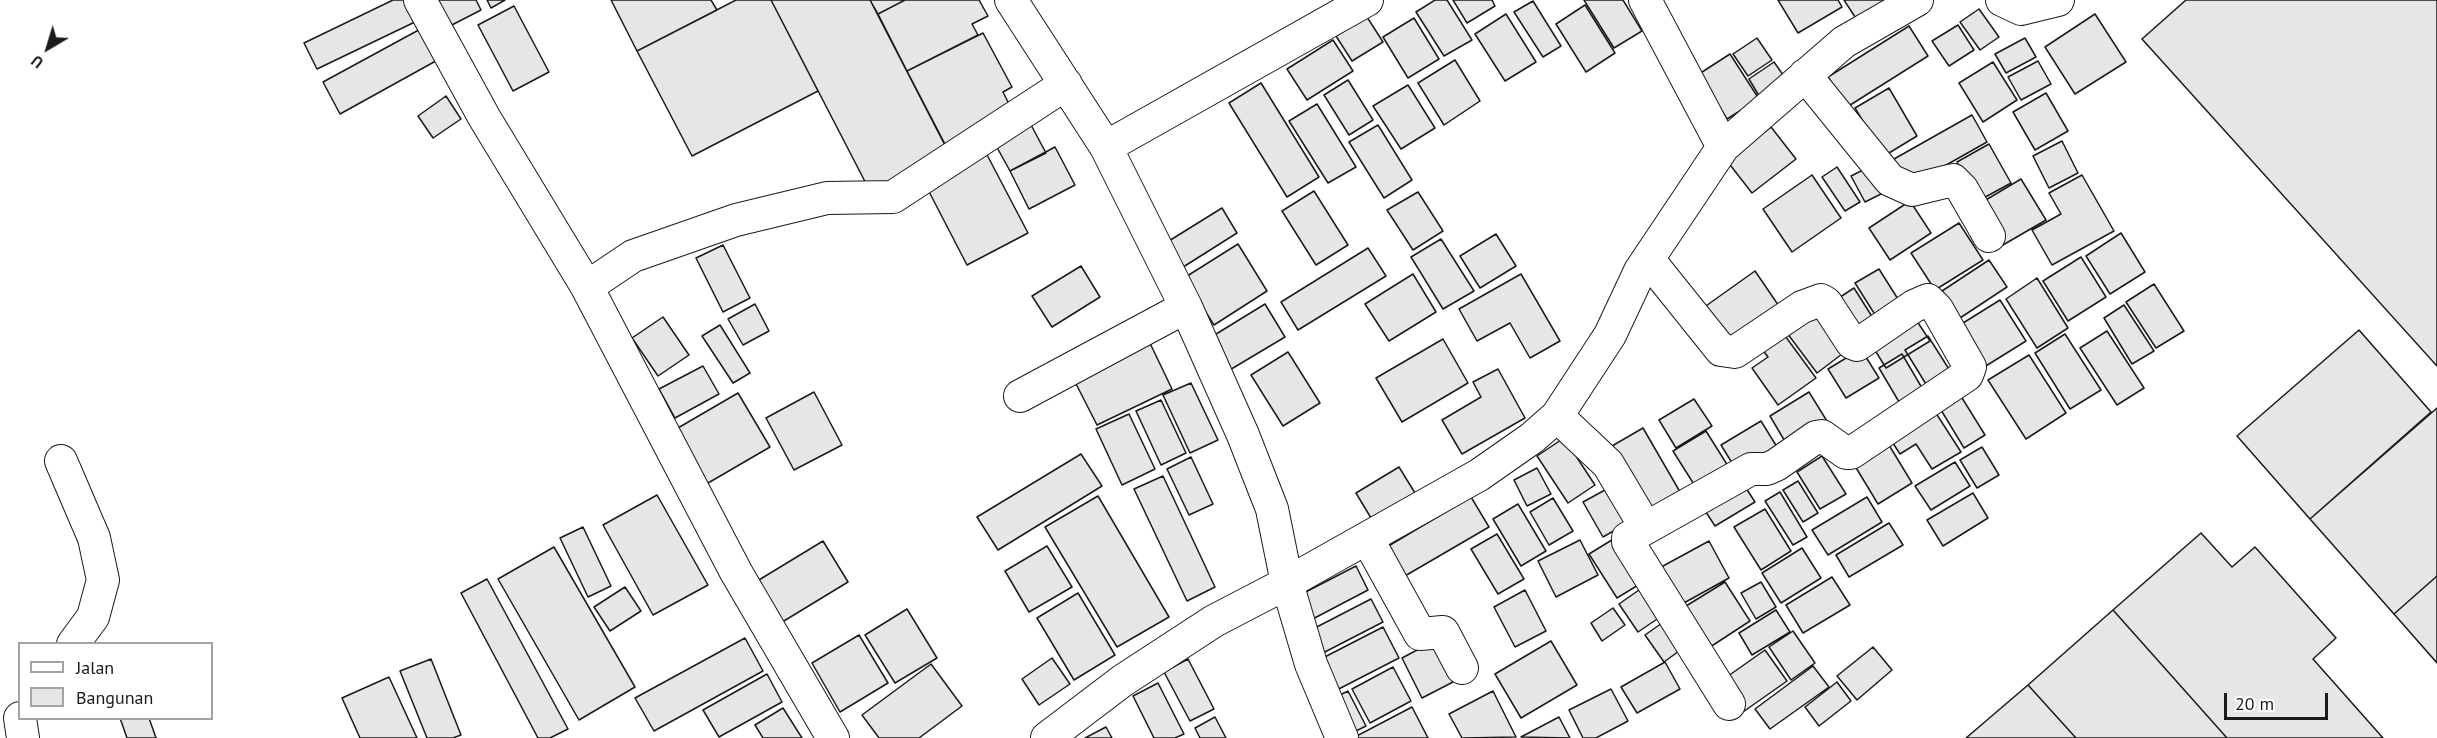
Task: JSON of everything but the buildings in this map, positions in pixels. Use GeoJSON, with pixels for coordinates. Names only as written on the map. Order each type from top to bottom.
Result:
{"type":"FeatureCollection","features":[{"type":"Feature","properties":{"kind":"street"},"geometry":{"type":"LineString","coordinates":[[420,0],[484,117],[587,287],[736,572],[833,738]]}},
{"type":"Feature","properties":{"kind":"street"},"geometry":{"type":"LineString","coordinates":[[1011,0],[1106,147],[1186,307],[1243,435],[1272,509],[1287,583],[1311,664],[1342,738]]}},
{"type":"Feature","properties":{"kind":"street"},"geometry":{"type":"LineString","coordinates":[[1106,147],[1367,0]]}},
{"type":"Feature","properties":{"kind":"street"},"geometry":{"type":"LineString","coordinates":[[1645,0],[1723,147]]}},
{"type":"Feature","properties":{"kind":"street"},"geometry":{"type":"LineString","coordinates":[[1047,738],[1122,681],[1214,621],[1287,583],[1479,475],[1532,438],[1557,416],[1610,335],[1648,259],[1723,147],[1844,42],[1917,0]]}},
{"type":"Feature","properties":{"kind":"street"},"geometry":{"type":"LineString","coordinates":[[2002,0],[2021,9],[2058,0]]}},
{"type":"Feature","properties":{"kind":"street"},"geometry":{"type":"LineString","coordinates":[[1805,75],[1890,180],[1912,190],[1953,180],[1962,189],[1989,236]]}},
{"type":"Feature","properties":{"kind":"street"},"geometry":{"type":"LineString","coordinates":[[587,287],[633,256],[736,220],[828,198],[893,197],[1066,84]]}},
{"type":"Feature","properties":{"kind":"street"},"geometry":{"type":"LineString","coordinates":[[1648,259],[1721,350],[1735,352],[1802,307],[1821,300],[1826,303],[1852,342],[1857,345],[1914,306],[1928,300],[1937,309],[1970,368],[1967,375],[1851,453],[1846,453],[1822,436],[1816,437],[1776,465],[1767,469],[1750,469],[1628,538],[1628,542],[1729,704]]}},
{"type":"Feature","properties":{"kind":"street"},"geometry":{"type":"LineString","coordinates":[[1020,396],[1186,307]]}},
{"type":"Feature","properties":{"kind":"street"},"geometry":{"type":"LineString","coordinates":[[1557,416],[1608,464],[1646,528]]}},
{"type":"Feature","properties":{"kind":"street"},"geometry":{"type":"LineString","coordinates":[[61,461],[94,537],[103,580],[93,617],[74,642]]}},
{"type":"Feature","properties":{"kind":"street"},"geometry":{"type":"LineString","coordinates":[[1366,538],[1420,634],[1443,632],[1462,668]]}},
{"type":"Feature","properties":{"kind":"street"},"geometry":{"type":"LineString","coordinates":[[20,720],[23,738]]}}]}
